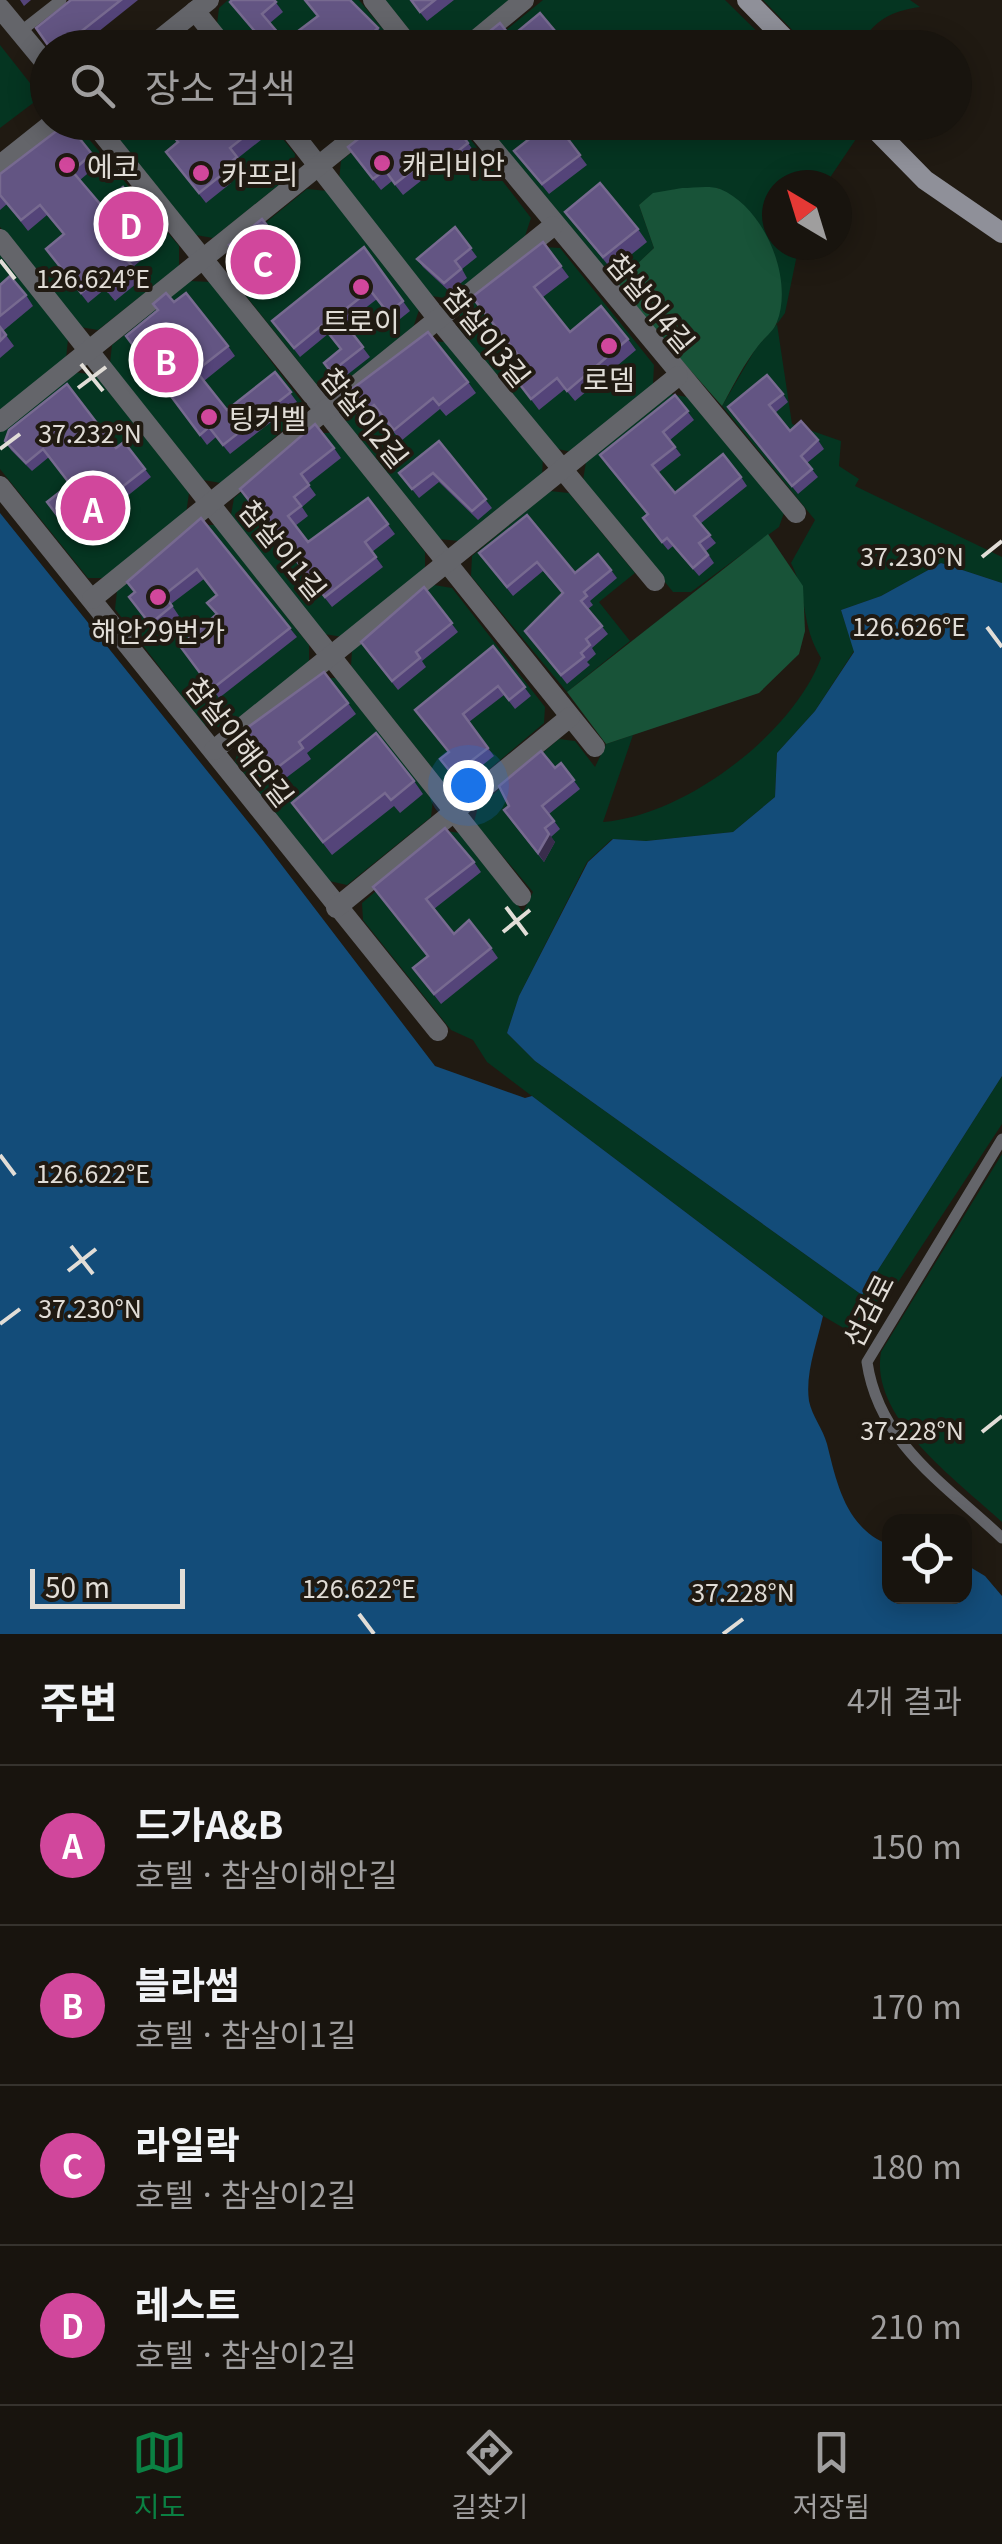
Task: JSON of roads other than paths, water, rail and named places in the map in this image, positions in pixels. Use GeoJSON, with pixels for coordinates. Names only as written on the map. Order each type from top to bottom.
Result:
{"type":"FeatureCollection","features":[{"type":"Feature","properties":{"kind":"street"},"geometry":{"type":"LineString","coordinates":[[374,0],[397,30]]}},
{"type":"Feature","properties":{"kind":"street"},"geometry":{"type":"LineString","coordinates":[[488,30],[524,0]]}},
{"type":"Feature","properties":{"kind":"street"},"geometry":{"type":"LineString","coordinates":[[747,0],[776,30]]}},
{"type":"Feature","properties":{"kind":"street"},"geometry":{"type":"LineString","coordinates":[[171,30],[202,5],[215,30]]}},
{"type":"Feature","properties":{"kind":"street"},"geometry":{"type":"LineString","coordinates":[[0,8],[30,44]]}},
{"type":"Feature","properties":{"kind":"street"},"geometry":{"type":"LineString","coordinates":[[0,166],[32,140]]}},
{"type":"Feature","properties":{"kind":"street","name":"참살이2길"},"geometry":{"type":"LineString","coordinates":[[108,140],[595,747]]}},
{"type":"Feature","properties":{"kind":"street","name":"참살이3길"},"geometry":{"type":"LineString","coordinates":[[298,140],[438,319],[655,582]]}},
{"type":"Feature","properties":{"kind":"street"},"geometry":{"type":"LineString","coordinates":[[0,422],[351,140]]}},
{"type":"Feature","properties":{"kind":"street","name":"참살이4길"},"geometry":{"type":"LineString","coordinates":[[485,140],[796,514]]}},
{"type":"Feature","properties":{"kind":"street"},"geometry":{"type":"LineString","coordinates":[[886,140],[925,180],[1002,233]]}},
{"type":"Feature","properties":{"kind":"street"},"geometry":{"type":"LineString","coordinates":[[92,600],[553,226]]}},
{"type":"Feature","properties":{"kind":"street","name":"참살이1길"},"geometry":{"type":"LineString","coordinates":[[0,239],[521,896]]}},
{"type":"Feature","properties":{"kind":"street"},"geometry":{"type":"LineString","coordinates":[[214,750],[678,376]]}},
{"type":"Feature","properties":{"kind":"street","name":"참살이해안길"},"geometry":{"type":"LineString","coordinates":[[0,486],[438,1031]]}},
{"type":"Feature","properties":{"kind":"street"},"geometry":{"type":"LineString","coordinates":[[336,908],[570,717]]}},
{"type":"Feature","properties":{"kind":"lane"},"geometry":{"type":"LineString","coordinates":[[20,32],[61,0]]}},
{"type":"Feature","properties":{"kind":"lane","name":"선감로"},"geometry":{"type":"LineString","coordinates":[[1002,1139],[867,1362],[871,1388],[883,1416],[906,1448],[930,1478],[1002,1538]]}},
{"type":"Feature","properties":{"kind":"water"},"geometry":{"type":"Polygon","coordinates":[[[0,513],[261,838],[435,1066],[525,1098],[532,1096],[823,1316],[810,1369],[809,1401],[846,1503],[863,1528],[882,1541],[882,1604],[972,1604],[972,1568],[985,1576],[1002,1596],[1002,1634],[0,1634],[0,513]]]}},
{"type":"Feature","properties":{"kind":"water"},"geometry":{"type":"Polygon","coordinates":[[[941,563],[1002,583],[1002,1076],[862,1295],[535,1061],[507,1033],[519,996],[588,862],[613,839],[646,841],[733,832],[775,797],[777,753],[815,711],[854,652],[841,610],[881,596],[941,563]]]}},
{"type":"Feature","properties":{"kind":"place","name":"캐리비안"},"geometry":{"type":"Point","coordinates":[382,163]}},
{"type":"Feature","properties":{"kind":"place","name":"에코"},"geometry":{"type":"Point","coordinates":[67,165]}},
{"type":"Feature","properties":{"kind":"place","name":"카프리"},"geometry":{"type":"Point","coordinates":[201,173]}},
{"type":"Feature","properties":{"kind":"place","name":"레스트"},"geometry":{"type":"Point","coordinates":[131,224]}},
{"type":"Feature","properties":{"kind":"place","name":"라일락"},"geometry":{"type":"Point","coordinates":[263,262]}},
{"type":"Feature","properties":{"kind":"place","name":"트로이"},"geometry":{"type":"Point","coordinates":[361,287]}},
{"type":"Feature","properties":{"kind":"place","name":"로뎀"},"geometry":{"type":"Point","coordinates":[609,346]}},
{"type":"Feature","properties":{"kind":"place","name":"블라썸"},"geometry":{"type":"Point","coordinates":[166,360]}},
{"type":"Feature","properties":{"kind":"place","name":"팅커벨"},"geometry":{"type":"Point","coordinates":[209,417]}},
{"type":"Feature","properties":{"kind":"place","name":"드가A&B"},"geometry":{"type":"Point","coordinates":[93,508]}},
{"type":"Feature","properties":{"kind":"place","name":"해안29번가"},"geometry":{"type":"Point","coordinates":[158,597]}}]}
